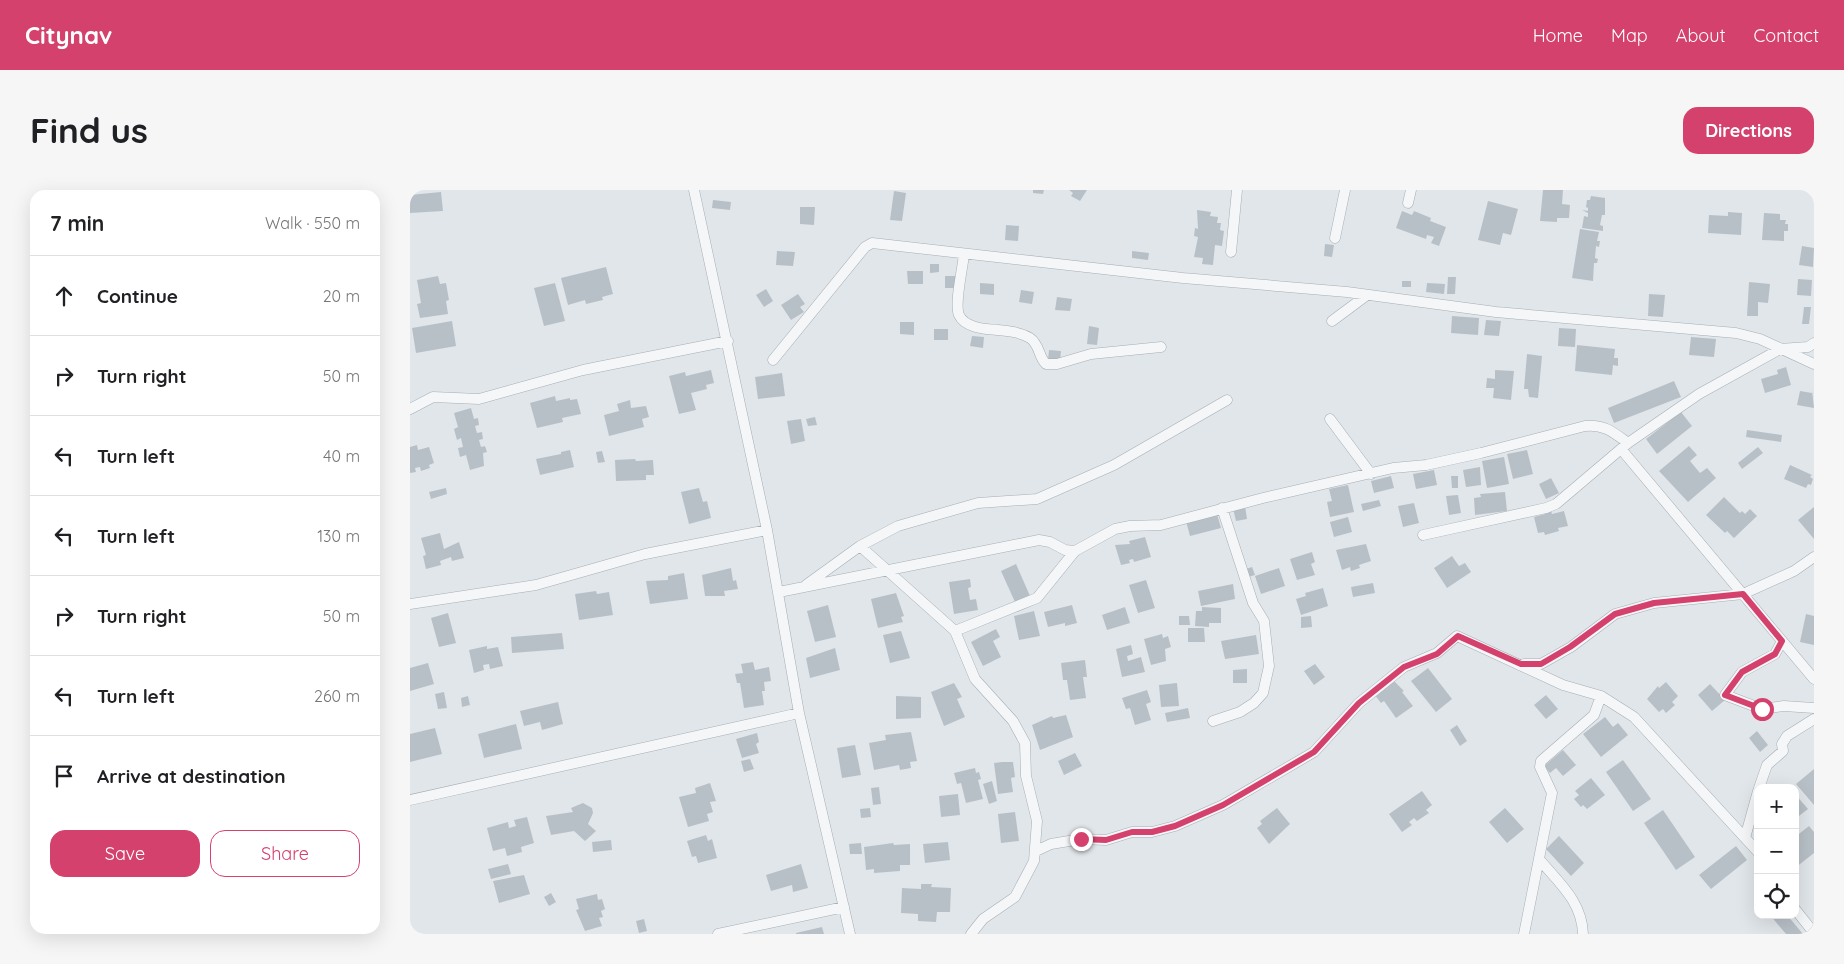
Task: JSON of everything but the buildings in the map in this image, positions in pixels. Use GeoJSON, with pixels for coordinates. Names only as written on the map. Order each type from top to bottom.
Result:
{"type":"FeatureCollection","features":[{"type":"Feature","properties":{"kind":"street"},"geometry":{"type":"LineString","coordinates":[[694,190],[728,341],[767,530],[799,713],[850,934]]}},
{"type":"Feature","properties":{"kind":"street"},"geometry":{"type":"LineString","coordinates":[[1230,252],[1237,190]]}},
{"type":"Feature","properties":{"kind":"street"},"geometry":{"type":"LineString","coordinates":[[1335,238],[1345,190]]}},
{"type":"Feature","properties":{"kind":"street"},"geometry":{"type":"LineString","coordinates":[[1408,203],[1411,190]]}},
{"type":"Feature","properties":{"kind":"street"},"geometry":{"type":"LineString","coordinates":[[773,360],[865,247],[872,243],[1183,278],[1367,295],[1496,312],[1736,333],[1760,339],[1814,364]]}},
{"type":"Feature","properties":{"kind":"street"},"geometry":{"type":"LineString","coordinates":[[964,254],[958,304],[959,315],[967,324],[977,328],[1011,331],[1030,338],[1036,343],[1046,364],[1057,364],[1091,354],[1160,346]]}},
{"type":"Feature","properties":{"kind":"street"},"geometry":{"type":"LineString","coordinates":[[1332,321],[1367,295]]}},
{"type":"Feature","properties":{"kind":"street"},"geometry":{"type":"LineString","coordinates":[[410,409],[433,398],[479,399],[583,370],[728,341]]}},
{"type":"Feature","properties":{"kind":"street"},"geometry":{"type":"LineString","coordinates":[[1423,535],[1556,504],[1624,446],[1700,394],[1780,349],[1793,349],[1814,343]]}},
{"type":"Feature","properties":{"kind":"street"},"geometry":{"type":"LineString","coordinates":[[803,587],[860,546],[898,526],[978,504],[1037,499],[1114,465],[1227,400]]}},
{"type":"Feature","properties":{"kind":"street"},"geometry":{"type":"LineString","coordinates":[[1330,419],[1371,474]]}},
{"type":"Feature","properties":{"kind":"street"},"geometry":{"type":"LineString","coordinates":[[954,631],[1037,598],[1075,551],[1116,529],[1130,526],[1161,525],[1222,508],[1371,474],[1481,454],[1598,424],[1609,428],[1814,679]]}},
{"type":"Feature","properties":{"kind":"street"},"geometry":{"type":"LineString","coordinates":[[1214,720],[1240,712],[1254,703],[1262,693],[1269,666],[1264,622],[1253,603],[1222,508]]}},
{"type":"Feature","properties":{"kind":"street"},"geometry":{"type":"LineString","coordinates":[[410,604],[536,585],[645,554],[767,530]]}},
{"type":"Feature","properties":{"kind":"street"},"geometry":{"type":"LineString","coordinates":[[779,592],[1039,540],[1075,551]]}},
{"type":"Feature","properties":{"kind":"street"},"geometry":{"type":"LineString","coordinates":[[860,546],[954,631],[975,679],[1013,721],[1025,743],[1026,776],[1037,821],[1036,851],[1031,869],[1016,897],[983,919],[971,934]]}},
{"type":"Feature","properties":{"kind":"street"},"geometry":{"type":"LineString","coordinates":[[1521,664],[1541,664],[1570,647],[1615,614],[1654,603],[1743,594],[1794,571],[1814,557]]}},
{"type":"Feature","properties":{"kind":"street"},"geometry":{"type":"LineString","coordinates":[[1036,851],[1051,844],[1071,840],[1106,840],[1132,832],[1152,832],[1175,826],[1223,805],[1314,752],[1359,703],[1404,667],[1437,654],[1458,636],[1563,685],[1601,696],[1634,717],[1754,848]]}},
{"type":"Feature","properties":{"kind":"street"},"geometry":{"type":"LineString","coordinates":[[1782,641],[1775,654],[1742,672],[1725,695],[1762,709],[1784,706],[1814,708]]}},
{"type":"Feature","properties":{"kind":"street"},"geometry":{"type":"LineString","coordinates":[[1524,934],[1552,793],[1540,767],[1542,761],[1594,716],[1601,696]]}},
{"type":"Feature","properties":{"kind":"street"},"geometry":{"type":"LineString","coordinates":[[410,800],[799,713]]}},
{"type":"Feature","properties":{"kind":"street"},"geometry":{"type":"LineString","coordinates":[[1760,784],[1767,765],[1783,751],[1782,744],[1787,736],[1814,720]]}},
{"type":"Feature","properties":{"kind":"street"},"geometry":{"type":"LineString","coordinates":[[1745,838],[1754,804]]}},
{"type":"Feature","properties":{"kind":"street"},"geometry":{"type":"LineString","coordinates":[[1539,859],[1562,881],[1583,921],[1583,934]]}},
{"type":"Feature","properties":{"kind":"street"},"geometry":{"type":"LineString","coordinates":[[718,934],[844,908]]}},
{"type":"Feature","properties":{"kind":"street"},"geometry":{"type":"LineString","coordinates":[[1799,915],[1805,925],[1814,933]]}},
{"type":"Feature","properties":{"kind":"route"},"geometry":{"type":"LineString","coordinates":[[1081,839],[1106,840],[1132,832],[1152,832],[1175,826],[1223,805],[1314,752],[1359,703],[1404,667],[1437,654],[1458,636],[1521,664],[1541,664],[1570,647],[1615,614],[1654,603],[1743,594],[1782,641],[1775,654],[1742,672],[1725,695],[1762,709]]}}]}
